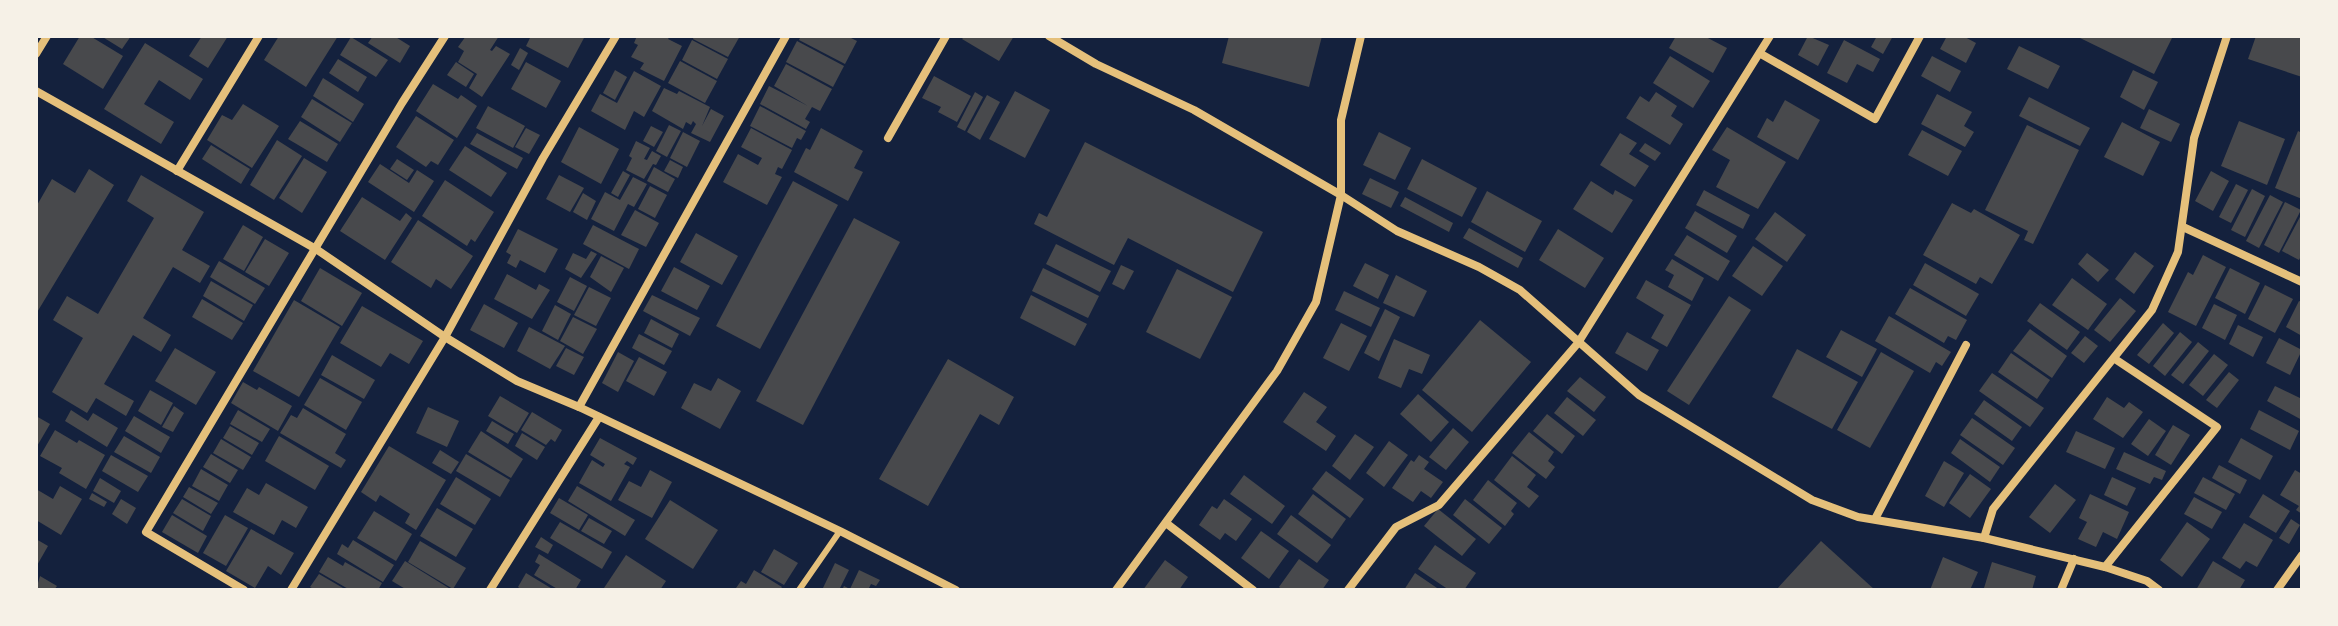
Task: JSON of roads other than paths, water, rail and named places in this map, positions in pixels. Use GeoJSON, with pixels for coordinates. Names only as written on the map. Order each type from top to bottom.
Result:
{"type":"FeatureCollection","features":[{"type":"Feature","properties":{"kind":"street"},"geometry":{"type":"LineString","coordinates":[[36,54],[47,36]]}},
{"type":"Feature","properties":{"kind":"street"},"geometry":{"type":"LineString","coordinates":[[177,171],[259,36]]}},
{"type":"Feature","properties":{"kind":"street"},"geometry":{"type":"LineString","coordinates":[[244,590],[146,532],[445,36]]}},
{"type":"Feature","properties":{"kind":"street"},"geometry":{"type":"LineString","coordinates":[[291,590],[445,337],[543,158],[616,36]]}},
{"type":"Feature","properties":{"kind":"street"},"geometry":{"type":"LineString","coordinates":[[579,407],[786,36]]}},
{"type":"Feature","properties":{"kind":"street"},"geometry":{"type":"LineString","coordinates":[[888,138],[946,36]]}},
{"type":"Feature","properties":{"kind":"street"},"geometry":{"type":"LineString","coordinates":[[1049,36],[1096,64],[1194,110],[1397,231],[1479,267],[1520,290],[1639,395],[1812,500],[1858,517],[1984,538],[2105,567],[2147,581],[2159,590]]}},
{"type":"Feature","properties":{"kind":"street"},"geometry":{"type":"LineString","coordinates":[[1116,590],[1277,371],[1316,302],[1341,195],[1341,120],[1361,36]]}},
{"type":"Feature","properties":{"kind":"street"},"geometry":{"type":"LineString","coordinates":[[1348,590],[1396,527],[1439,505],[1578,343],[1770,36]]}},
{"type":"Feature","properties":{"kind":"street"},"geometry":{"type":"LineString","coordinates":[[1761,54],[1875,119],[1920,36]]}},
{"type":"Feature","properties":{"kind":"street"},"geometry":{"type":"LineString","coordinates":[[1984,538],[1993,509],[2152,310],[2178,252],[2194,138],[2227,36]]}},
{"type":"Feature","properties":{"kind":"street"},"geometry":{"type":"LineString","coordinates":[[36,91],[316,249],[445,337],[517,381],[579,407],[840,531],[956,590]]}},
{"type":"Feature","properties":{"kind":"street"},"geometry":{"type":"LineString","coordinates":[[2183,227],[2302,282]]}},
{"type":"Feature","properties":{"kind":"street"},"geometry":{"type":"LineString","coordinates":[[1875,519],[1966,345]]}},
{"type":"Feature","properties":{"kind":"street"},"geometry":{"type":"LineString","coordinates":[[2105,567],[2217,427],[2115,359]]}},
{"type":"Feature","properties":{"kind":"street"},"geometry":{"type":"LineString","coordinates":[[490,590],[599,417]]}},
{"type":"Feature","properties":{"kind":"street"},"geometry":{"type":"LineString","coordinates":[[1166,523],[1253,590]]}},
{"type":"Feature","properties":{"kind":"street"},"geometry":{"type":"LineString","coordinates":[[2277,590],[2302,555]]}},
{"type":"Feature","properties":{"kind":"street"},"geometry":{"type":"LineString","coordinates":[[2061,590],[2074,559]]}},
{"type":"Feature","properties":{"kind":"lane"},"geometry":{"type":"LineString","coordinates":[[799,590],[840,531]]}}]}
